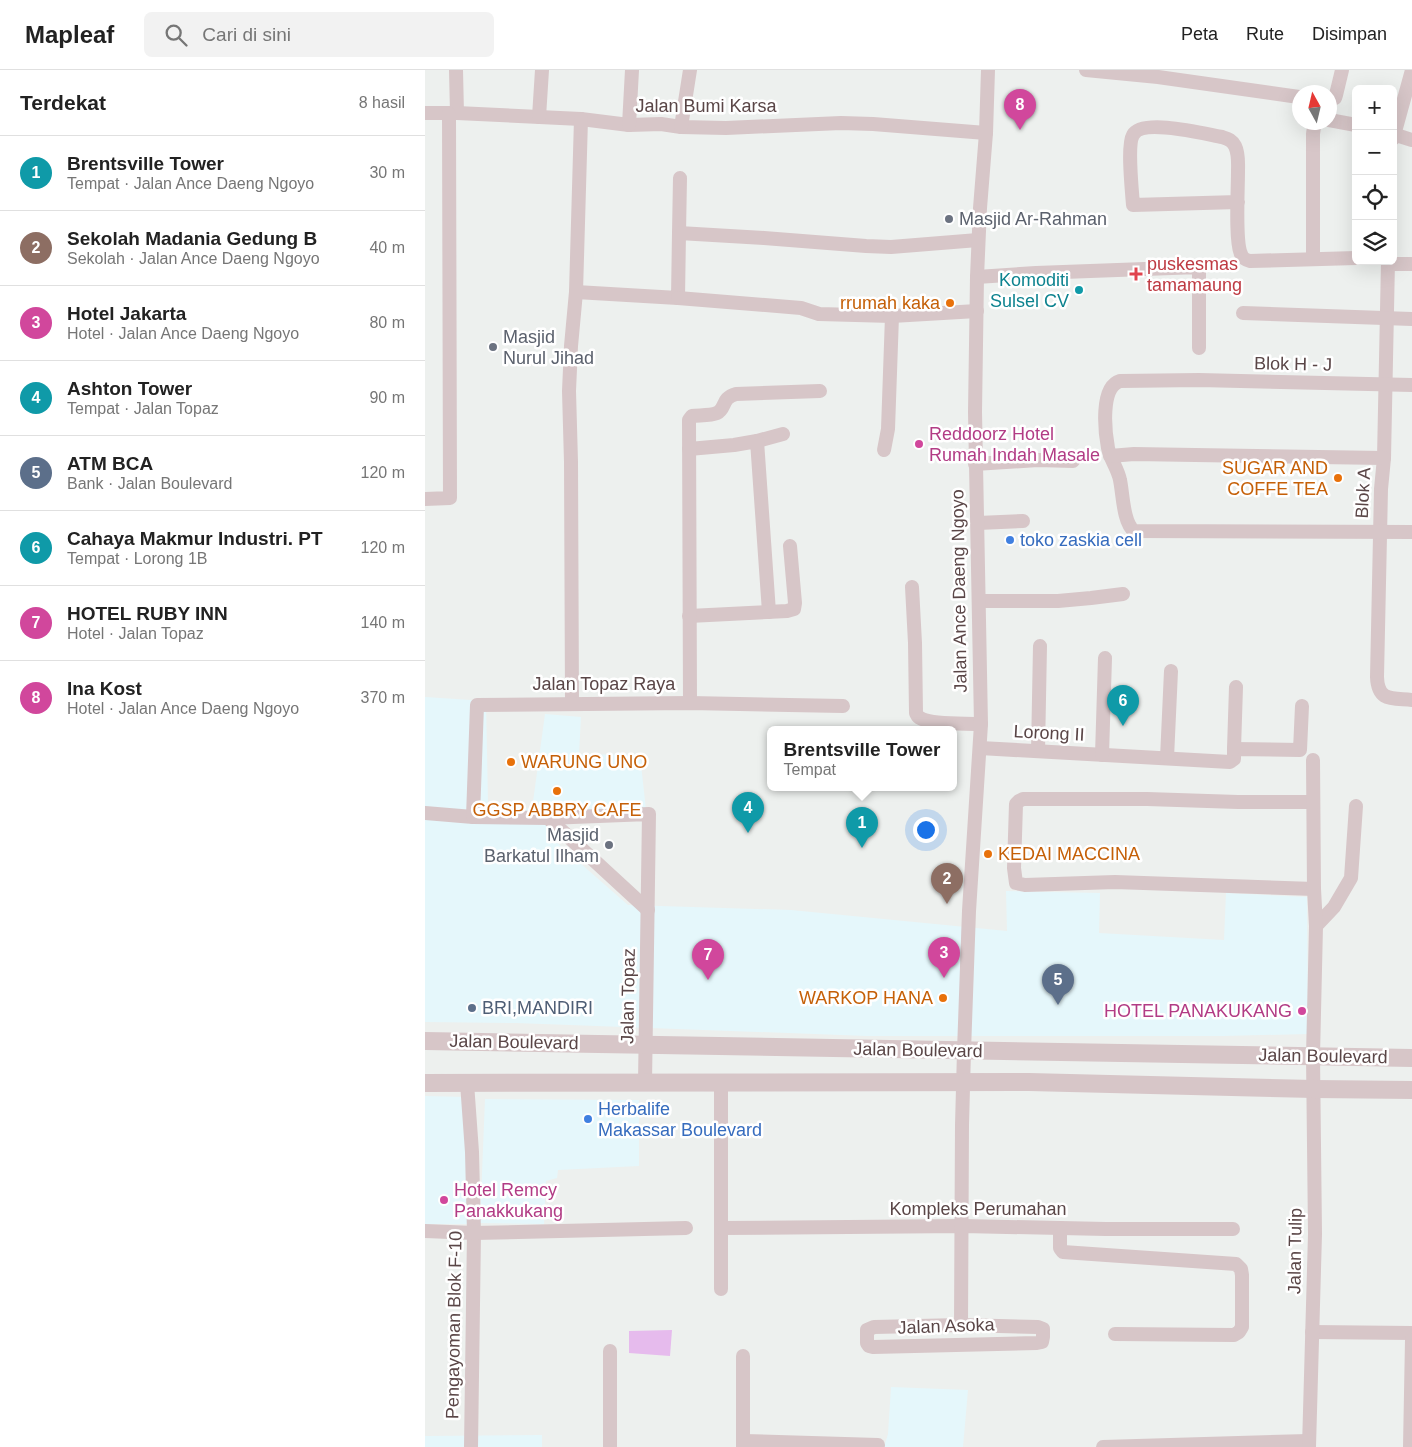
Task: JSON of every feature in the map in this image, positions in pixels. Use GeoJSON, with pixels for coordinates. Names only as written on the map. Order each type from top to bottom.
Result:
{"type":"FeatureCollection","features":[{"type":"Feature","properties":{"kind":"street"},"geometry":{"type":"LineString","coordinates":[[425,499],[450,498],[453,114],[457,70]]}},
{"type":"Feature","properties":{"kind":"street"},"geometry":{"type":"LineString","coordinates":[[539,117],[542,70]]}},
{"type":"Feature","properties":{"kind":"street"},"geometry":{"type":"LineString","coordinates":[[629,125],[632,70]]}},
{"type":"Feature","properties":{"kind":"street"},"geometry":{"type":"LineString","coordinates":[[681,127],[690,70]]}},
{"type":"Feature","properties":{"kind":"street","name":"Jalan Ance Daeng Ngoyo"},"geometry":{"type":"LineString","coordinates":[[963,1083],[973,844],[981,724],[975,412],[978,240],[986,133],[988,70]]}},
{"type":"Feature","properties":{"kind":"street"},"geometry":{"type":"LineString","coordinates":[[1086,70],[1158,77],[1292,96]]}},
{"type":"Feature","properties":{"kind":"street"},"geometry":{"type":"LineString","coordinates":[[1337,92],[1342,70]]}},
{"type":"Feature","properties":{"kind":"street"},"geometry":{"type":"LineString","coordinates":[[1396,130],[1412,70]]}},
{"type":"Feature","properties":{"kind":"street","name":"Jalan Bumi Karsa"},"geometry":{"type":"LineString","coordinates":[[425,113],[581,119],[629,125],[661,124],[681,127],[761,127],[849,123],[986,133]]}},
{"type":"Feature","properties":{"kind":"street"},"geometry":{"type":"LineString","coordinates":[[572,703],[569,391],[575,292],[581,119]]}},
{"type":"Feature","properties":{"kind":"street"},"geometry":{"type":"LineString","coordinates":[[1337,121],[1352,124]]}},
{"type":"Feature","properties":{"kind":"street"},"geometry":{"type":"LineString","coordinates":[[1238,202],[1133,205],[1131,137],[1142,128],[1156,127],[1231,140],[1238,152],[1238,202],[1238,240],[1241,255],[1244,259],[1352,258]]}},
{"type":"Feature","properties":{"kind":"street"},"geometry":{"type":"LineString","coordinates":[[1313,258],[1314,130]]}},
{"type":"Feature","properties":{"kind":"street"},"geometry":{"type":"LineString","coordinates":[[1397,137],[1412,140]]}},
{"type":"Feature","properties":{"kind":"street"},"geometry":{"type":"LineString","coordinates":[[678,298],[680,178]]}},
{"type":"Feature","properties":{"kind":"street"},"geometry":{"type":"LineString","coordinates":[[679,233],[866,246],[978,240]]}},
{"type":"Feature","properties":{"kind":"street"},"geometry":{"type":"LineString","coordinates":[[1397,263],[1412,264]]}},
{"type":"Feature","properties":{"kind":"street","name":"Blok A"},"geometry":{"type":"LineString","coordinates":[[1388,265],[1377,687],[1380,693],[1385,696],[1412,700]]}},
{"type":"Feature","properties":{"kind":"street"},"geometry":{"type":"LineString","coordinates":[[977,277],[1037,273],[1199,268],[1199,348]]}},
{"type":"Feature","properties":{"kind":"street"},"geometry":{"type":"LineString","coordinates":[[575,292],[801,308],[819,314],[891,316],[977,311]]}},
{"type":"Feature","properties":{"kind":"street"},"geometry":{"type":"LineString","coordinates":[[1243,313],[1412,319]]}},
{"type":"Feature","properties":{"kind":"street"},"geometry":{"type":"LineString","coordinates":[[883,450],[888,429],[891,316]]}},
{"type":"Feature","properties":{"kind":"street","name":"Blok H - J"},"geometry":{"type":"LineString","coordinates":[[1110,456],[1106,428],[1107,395],[1113,384],[1120,381],[1199,380],[1412,385]]}},
{"type":"Feature","properties":{"kind":"street"},"geometry":{"type":"LineString","coordinates":[[689,703],[688,424],[690,418],[697,415],[716,414],[721,409],[725,400],[731,395],[820,391]]}},
{"type":"Feature","properties":{"kind":"street"},"geometry":{"type":"LineString","coordinates":[[689,449],[734,445],[783,434]]}},
{"type":"Feature","properties":{"kind":"street"},"geometry":{"type":"LineString","coordinates":[[757,441],[769,612]]}},
{"type":"Feature","properties":{"kind":"street"},"geometry":{"type":"LineString","coordinates":[[1384,458],[1153,454],[1110,456],[1120,478],[1129,525],[1134,531],[1412,532]]}},
{"type":"Feature","properties":{"kind":"street"},"geometry":{"type":"LineString","coordinates":[[975,464],[1038,460],[1073,461]]}},
{"type":"Feature","properties":{"kind":"street"},"geometry":{"type":"LineString","coordinates":[[978,523],[1023,521]]}},
{"type":"Feature","properties":{"kind":"street"},"geometry":{"type":"LineString","coordinates":[[689,616],[791,610],[795,606],[790,546]]}},
{"type":"Feature","properties":{"kind":"street"},"geometry":{"type":"LineString","coordinates":[[912,587],[916,713],[918,717],[936,722],[981,724]]}},
{"type":"Feature","properties":{"kind":"street"},"geometry":{"type":"LineString","coordinates":[[979,601],[1058,601],[1123,594]]}},
{"type":"Feature","properties":{"kind":"street"},"geometry":{"type":"LineString","coordinates":[[1038,751],[1040,646]]}},
{"type":"Feature","properties":{"kind":"street"},"geometry":{"type":"LineString","coordinates":[[1102,755],[1105,658]]}},
{"type":"Feature","properties":{"kind":"street"},"geometry":{"type":"LineString","coordinates":[[1167,758],[1171,671]]}},
{"type":"Feature","properties":{"kind":"street"},"geometry":{"type":"LineString","coordinates":[[1236,686],[1234,749],[1300,750],[1302,706]]}},
{"type":"Feature","properties":{"kind":"street","name":"Jalan Topaz Raya"},"geometry":{"type":"LineString","coordinates":[[473,817],[477,705],[689,703],[843,706]]}},
{"type":"Feature","properties":{"kind":"street","name":"Lorong II"},"geometry":{"type":"LineString","coordinates":[[980,748],[1230,762],[1234,759],[1234,749]]}},
{"type":"Feature","properties":{"kind":"street","name":"Jalan Tulip"},"geometry":{"type":"LineString","coordinates":[[1308,1444],[1315,1234],[1313,1056],[1316,926],[1313,760]]}},
{"type":"Feature","properties":{"kind":"street"},"geometry":{"type":"LineString","coordinates":[[1313,802],[1023,799],[1016,804],[1014,881],[1019,884],[1115,882],[1314,889]]}},
{"type":"Feature","properties":{"kind":"street"},"geometry":{"type":"LineString","coordinates":[[1316,926],[1334,907],[1351,878],[1356,806]]}},
{"type":"Feature","properties":{"kind":"street"},"geometry":{"type":"LineString","coordinates":[[425,814],[548,818],[648,910]]}},
{"type":"Feature","properties":{"kind":"street","name":"Jalan Topaz"},"geometry":{"type":"LineString","coordinates":[[548,818],[649,814],[645,1083]]}},
{"type":"Feature","properties":{"kind":"street","name":"Jalan Boulevard"},"geometry":{"type":"LineString","coordinates":[[425,1041],[1412,1058]]}},
{"type":"Feature","properties":{"kind":"street","name":"Jalan Boulevard"},"geometry":{"type":"LineString","coordinates":[[425,1083],[1029,1082],[1314,1090],[1412,1090]]}},
{"type":"Feature","properties":{"kind":"street","name":"Pengayoman Blok F-10"},"geometry":{"type":"LineString","coordinates":[[467,1083],[472,1152],[474,1233],[471,1447]]}},
{"type":"Feature","properties":{"kind":"street","name":"Jalan Asoka"},"geometry":{"type":"LineString","coordinates":[[962,1325],[963,1083]]}},
{"type":"Feature","properties":{"kind":"street"},"geometry":{"type":"LineString","coordinates":[[721,1084],[721,1289]]}},
{"type":"Feature","properties":{"kind":"street","name":"Kompleks Perumahan"},"geometry":{"type":"LineString","coordinates":[[722,1228],[963,1226],[1233,1229]]}},
{"type":"Feature","properties":{"kind":"street"},"geometry":{"type":"LineString","coordinates":[[425,1232],[474,1233],[685,1228]]}},
{"type":"Feature","properties":{"kind":"street"},"geometry":{"type":"LineString","coordinates":[[1060,1228],[1060,1248],[1063,1252],[1236,1264],[1241,1269],[1242,1327],[1234,1335],[1115,1334]]}},
{"type":"Feature","properties":{"kind":"street"},"geometry":{"type":"LineString","coordinates":[[962,1325],[971,1344]]}},
{"type":"Feature","properties":{"kind":"street"},"geometry":{"type":"LineString","coordinates":[[954,1345],[962,1325]]}},
{"type":"Feature","properties":{"kind":"street","name":"Jalan Asoka"},"geometry":{"type":"LineString","coordinates":[[962,1325],[1038,1327],[1043,1330],[1043,1340],[1040,1342],[873,1347],[867,1343],[867,1330],[874,1327],[962,1325]]}},
{"type":"Feature","properties":{"kind":"street"},"geometry":{"type":"LineString","coordinates":[[1312,1332],[1412,1333]]}},
{"type":"Feature","properties":{"kind":"street"},"geometry":{"type":"LineString","coordinates":[[1411,1447],[1412,1340]]}},
{"type":"Feature","properties":{"kind":"street"},"geometry":{"type":"LineString","coordinates":[[610,1351],[610,1447]]}},
{"type":"Feature","properties":{"kind":"street"},"geometry":{"type":"LineString","coordinates":[[743,1356],[743,1444],[878,1445]]}},
{"type":"Feature","properties":{"kind":"street"},"geometry":{"type":"LineString","coordinates":[[1103,1447],[1308,1444]]}},
{"type":"Feature","properties":{"kind":"shaded area"},"geometry":{"type":"Polygon","coordinates":[[[425,697],[486,701],[488,803],[532,809],[545,714],[581,717],[579,754],[640,755],[646,810],[558,808],[548,835],[628,905],[791,910],[1007,931],[1006,891],[1100,893],[1099,933],[1224,940],[1226,893],[1307,897],[1308,1034],[1223,1036],[867,1036],[516,1023],[425,1022],[425,697]]]}},
{"type":"Feature","properties":{"kind":"shaded area"},"geometry":{"type":"Polygon","coordinates":[[[425,1096],[466,1097],[469,1224],[425,1224],[425,1096]]]}},
{"type":"Feature","properties":{"kind":"shaded area"},"geometry":{"type":"Polygon","coordinates":[[[485,1099],[639,1100],[639,1166],[558,1170],[557,1178],[546,1181],[544,1224],[480,1223],[485,1099]]]}},
{"type":"Feature","properties":{"kind":"shaded area"},"geometry":{"type":"Polygon","coordinates":[[[672,1330],[670,1356],[629,1353],[629,1331],[672,1330]]]}},
{"type":"Feature","properties":{"kind":"shaded area"},"geometry":{"type":"Polygon","coordinates":[[[891,1387],[968,1390],[963,1447],[884,1447],[888,1434],[891,1387]]]}},
{"type":"Feature","properties":{"kind":"shaded area"},"geometry":{"type":"Polygon","coordinates":[[[542,1435],[542,1447],[425,1447],[425,1436],[542,1435]]]}},
{"type":"Feature","properties":{"kind":"place","name":"Ina Kost"},"geometry":{"type":"Point","coordinates":[1020,130]}},
{"type":"Feature","properties":{"kind":"place","name":"Masjid Ar-Rahman"},"geometry":{"type":"Point","coordinates":[949,219]}},
{"type":"Feature","properties":{"kind":"place","name":"puskesmas tamamaung"},"geometry":{"type":"Point","coordinates":[1136,274]}},
{"type":"Feature","properties":{"kind":"place","name":"Komoditi Sulsel CV"},"geometry":{"type":"Point","coordinates":[1079,290]}},
{"type":"Feature","properties":{"kind":"place","name":"rrumah kaka"},"geometry":{"type":"Point","coordinates":[950,303]}},
{"type":"Feature","properties":{"kind":"place","name":"Masjid Nurul Jihad"},"geometry":{"type":"Point","coordinates":[493,347]}},
{"type":"Feature","properties":{"kind":"place","name":"Reddoorz Hotel Rumah Indah Masale"},"geometry":{"type":"Point","coordinates":[919,444]}},
{"type":"Feature","properties":{"kind":"place","name":"SUGAR AND COFFE TEA"},"geometry":{"type":"Point","coordinates":[1338,478]}},
{"type":"Feature","properties":{"kind":"place","name":"toko zaskia cell"},"geometry":{"type":"Point","coordinates":[1010,540]}},
{"type":"Feature","properties":{"kind":"place","name":"Cahaya Makmur Industri. PT"},"geometry":{"type":"Point","coordinates":[1123,726]}},
{"type":"Feature","properties":{"kind":"place","name":"WARUNG UNO"},"geometry":{"type":"Point","coordinates":[511,762]}},
{"type":"Feature","properties":{"kind":"place","name":"GGSP ABBRY CAFE"},"geometry":{"type":"Point","coordinates":[557,791]}},
{"type":"Feature","properties":{"kind":"place","name":"Ashton Tower"},"geometry":{"type":"Point","coordinates":[748,833]}},
{"type":"Feature","properties":{"kind":"place","name":"Masjid Barkatul Ilham"},"geometry":{"type":"Point","coordinates":[609,845]}},
{"type":"Feature","properties":{"kind":"place","name":"Brentsville Tower"},"geometry":{"type":"Point","coordinates":[862,848]}},
{"type":"Feature","properties":{"kind":"place","name":"KEDAI MACCINA"},"geometry":{"type":"Point","coordinates":[988,854]}},
{"type":"Feature","properties":{"kind":"place","name":"Sekolah Madania Gedung B"},"geometry":{"type":"Point","coordinates":[947,904]}},
{"type":"Feature","properties":{"kind":"place","name":"Hotel Jakarta"},"geometry":{"type":"Point","coordinates":[944,978]}},
{"type":"Feature","properties":{"kind":"place","name":"HOTEL RUBY INN"},"geometry":{"type":"Point","coordinates":[708,980]}},
{"type":"Feature","properties":{"kind":"place","name":"WARKOP HANA"},"geometry":{"type":"Point","coordinates":[943,998]}},
{"type":"Feature","properties":{"kind":"place","name":"ATM BCA"},"geometry":{"type":"Point","coordinates":[1058,1005]}},
{"type":"Feature","properties":{"kind":"place","name":"BRI,MANDIRI"},"geometry":{"type":"Point","coordinates":[472,1008]}},
{"type":"Feature","properties":{"kind":"place","name":"HOTEL PANAKUKANG"},"geometry":{"type":"Point","coordinates":[1302,1011]}},
{"type":"Feature","properties":{"kind":"place","name":"Herbalife Makassar Boulevard"},"geometry":{"type":"Point","coordinates":[588,1119]}},
{"type":"Feature","properties":{"kind":"place","name":"Hotel Remcy Panakkukang"},"geometry":{"type":"Point","coordinates":[444,1200]}}]}
